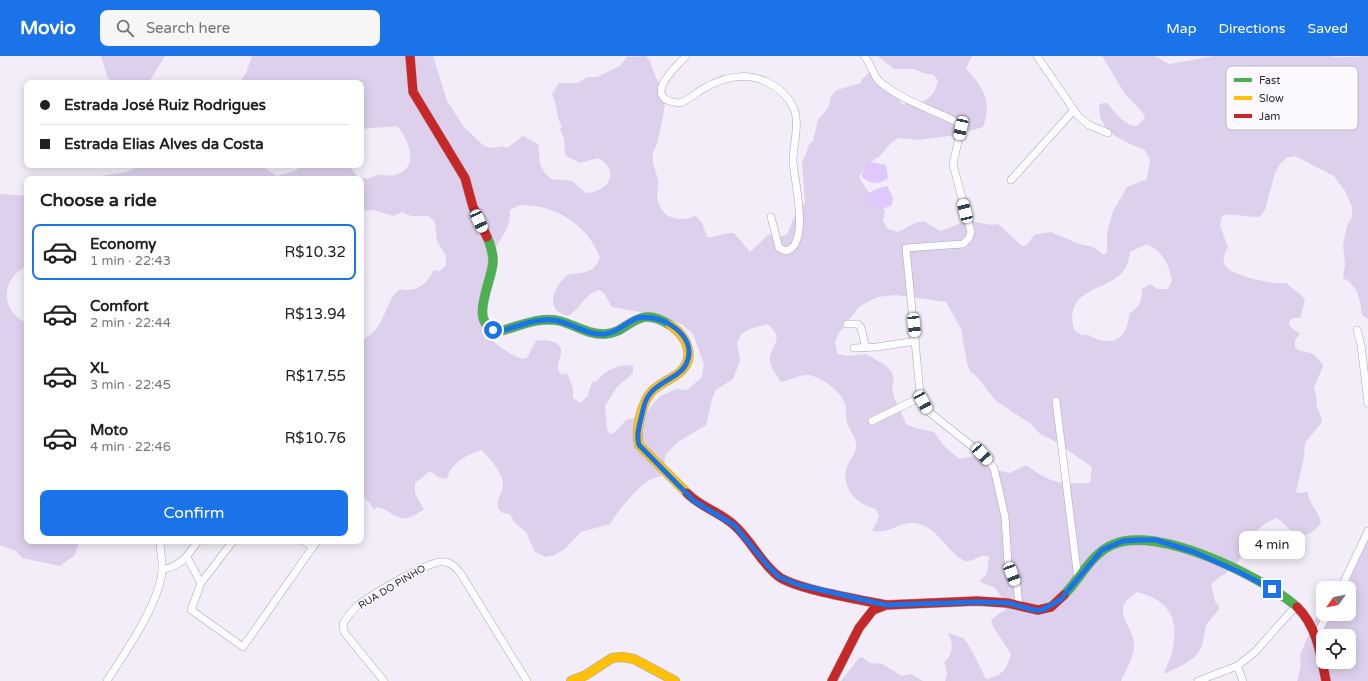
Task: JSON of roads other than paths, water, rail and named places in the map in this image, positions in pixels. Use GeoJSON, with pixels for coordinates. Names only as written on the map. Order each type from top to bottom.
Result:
{"type":"FeatureCollection","features":[{"type":"Feature","properties":{"kind":"street"},"geometry":{"type":"LineString","coordinates":[[410,56],[413,92],[465,178],[473,207],[488,240],[493,261],[481,311],[488,326],[493,330],[500,331],[543,320],[552,320],[590,332],[606,334],[638,318],[652,318],[666,322],[681,332],[688,344],[688,362],[684,368],[660,384],[648,397],[638,431],[639,445],[694,501],[734,525],[779,577],[799,585],[886,605],[978,602],[1008,603],[1034,610],[1042,610],[1050,607],[1060,600],[1102,550],[1112,544],[1123,541],[1156,540],[1194,552],[1239,572],[1283,595],[1296,606],[1316,636]]}},
{"type":"Feature","properties":{"kind":"street"},"geometry":{"type":"LineString","coordinates":[[686,56],[664,78],[661,88],[662,94],[667,100],[680,103],[723,80],[736,76],[759,79],[780,90],[789,99],[795,110],[793,162],[800,226],[796,243],[791,249],[786,251],[779,248],[771,217]]}},
{"type":"Feature","properties":{"kind":"street"},"geometry":{"type":"LineString","coordinates":[[864,56],[869,61],[879,81],[904,99],[957,122],[961,128],[953,164],[971,232],[969,238],[963,244],[906,248],[921,397],[929,412],[982,454],[994,468],[1004,517],[1008,563],[1017,585],[1019,606]]}},
{"type":"Feature","properties":{"kind":"street"},"geometry":{"type":"LineString","coordinates":[[1037,56],[1074,110],[1089,126],[1108,133]]}},
{"type":"Feature","properties":{"kind":"street"},"geometry":{"type":"LineString","coordinates":[[1011,180],[1074,110]]}},
{"type":"Feature","properties":{"kind":"street"},"geometry":{"type":"LineString","coordinates":[[847,324],[858,324],[861,328],[866,348]]}},
{"type":"Feature","properties":{"kind":"street"},"geometry":{"type":"LineString","coordinates":[[1357,330],[1361,345],[1368,403]]}},
{"type":"Feature","properties":{"kind":"street"},"geometry":{"type":"LineString","coordinates":[[854,348],[877,347],[916,341]]}},
{"type":"Feature","properties":{"kind":"street"},"geometry":{"type":"LineString","coordinates":[[872,421],[921,397]]}},
{"type":"Feature","properties":{"kind":"street"},"geometry":{"type":"LineString","coordinates":[[1056,401],[1078,578]]}},
{"type":"Feature","properties":{"kind":"street"},"geometry":{"type":"LineString","coordinates":[[1344,581],[1368,530]]}},
{"type":"Feature","properties":{"kind":"street"},"geometry":{"type":"LineString","coordinates":[[107,681],[135,638],[160,582],[162,570],[160,544]]}},
{"type":"Feature","properties":{"kind":"street"},"geometry":{"type":"LineString","coordinates":[[162,570],[176,567],[187,557],[196,544]]}},
{"type":"Feature","properties":{"kind":"street"},"geometry":{"type":"LineString","coordinates":[[231,544],[201,584],[191,610],[243,647],[315,544]]}},
{"type":"Feature","properties":{"kind":"street"},"geometry":{"type":"LineString","coordinates":[[187,557],[201,584]]}},
{"type":"Feature","properties":{"kind":"street","name":"RUA DO PINHO"},"geometry":{"type":"LineString","coordinates":[[384,681],[344,632],[343,624],[351,612],[368,599],[423,567],[443,561],[453,564],[462,574],[527,681]]}},
{"type":"Feature","properties":{"kind":"street"},"geometry":{"type":"LineString","coordinates":[[832,681],[859,628],[873,610],[886,605]]}},
{"type":"Feature","properties":{"kind":"street"},"geometry":{"type":"LineString","coordinates":[[1198,681],[1238,666],[1254,653],[1296,606]]}},
{"type":"Feature","properties":{"kind":"street"},"geometry":{"type":"LineString","coordinates":[[571,681],[587,678],[612,658],[622,657],[634,659],[675,681]]}},
{"type":"Feature","properties":{"kind":"street"},"geometry":{"type":"LineString","coordinates":[[1238,666],[1243,681]]}},
{"type":"Feature","properties":{"kind":"street"},"geometry":{"type":"LineString","coordinates":[[1323,669],[1326,681]]}}]}
